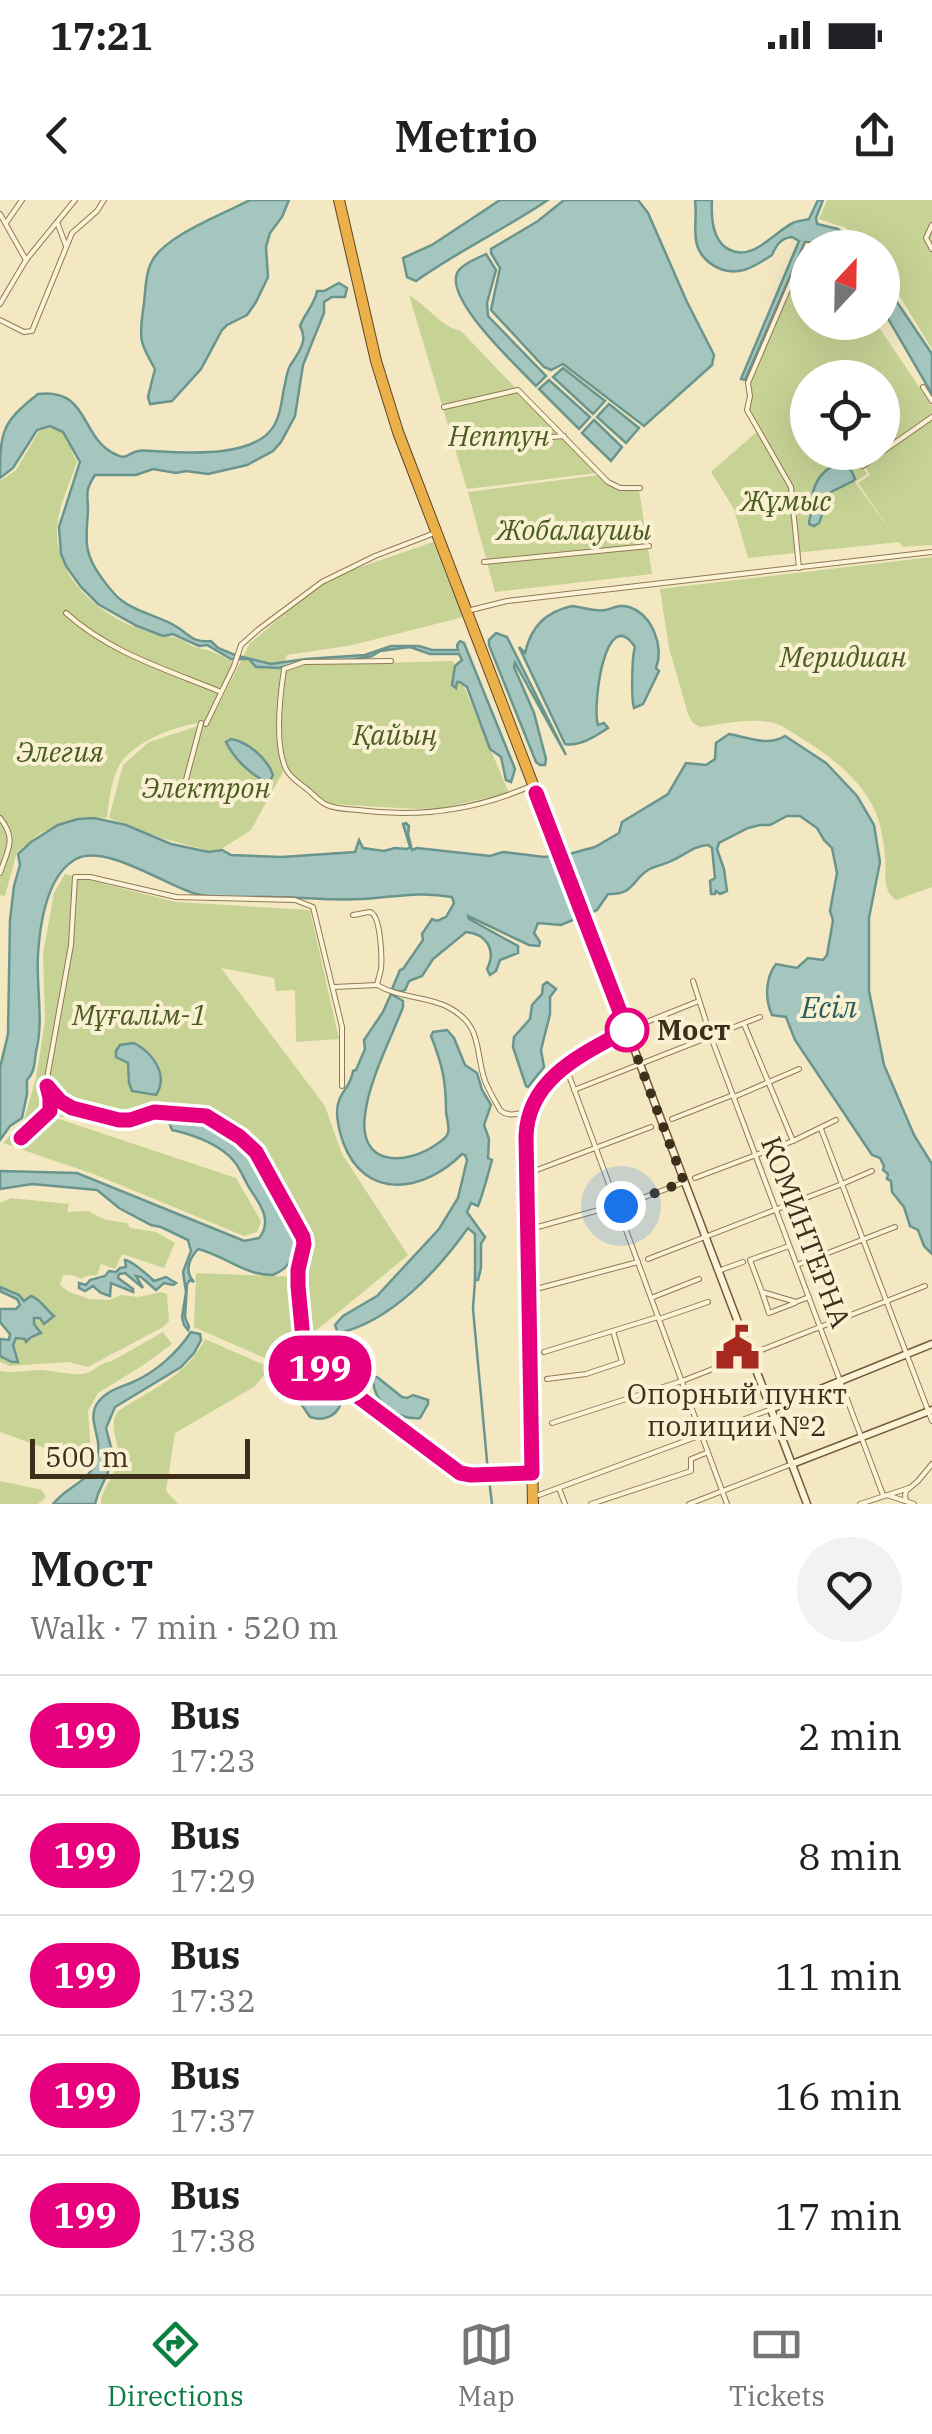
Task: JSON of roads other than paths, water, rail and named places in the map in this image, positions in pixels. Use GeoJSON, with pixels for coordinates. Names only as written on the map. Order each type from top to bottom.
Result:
{"type":"FeatureCollection","features":[{"type":"Feature","properties":{"kind":"highway"},"geometry":{"type":"LineString","coordinates":[[339,200],[376,362],[398,432],[627,1030],[565,1065],[545,1086],[529,1114],[526,1136],[532,1473],[536,1500]]}},
{"type":"Feature","properties":{"kind":"main road"},"geometry":{"type":"LineString","coordinates":[[627,1030],[807,1504]]}},
{"type":"Feature","properties":{"kind":"main road"},"geometry":{"type":"LineString","coordinates":[[771,1409],[932,1344]]}},
{"type":"Feature","properties":{"kind":"main road"},"geometry":{"type":"LineString","coordinates":[[792,1464],[930,1410]]}},
{"type":"Feature","properties":{"kind":"street"},"geometry":{"type":"LineString","coordinates":[[6,223],[22,200]]}},
{"type":"Feature","properties":{"kind":"street"},"geometry":{"type":"LineString","coordinates":[[0,304],[26,260],[76,200]]}},
{"type":"Feature","properties":{"kind":"street"},"geometry":{"type":"LineString","coordinates":[[0,320],[24,332],[32,330],[72,233],[98,211],[104,200]]}},
{"type":"Feature","properties":{"kind":"street"},"geometry":{"type":"LineString","coordinates":[[0,214],[26,260]]}},
{"type":"Feature","properties":{"kind":"street"},"geometry":{"type":"LineString","coordinates":[[58,222],[66,247]]}},
{"type":"Feature","properties":{"kind":"street"},"geometry":{"type":"LineString","coordinates":[[932,225],[926,238],[932,248]]}},
{"type":"Feature","properties":{"kind":"street"},"geometry":{"type":"LineString","coordinates":[[63,234],[72,233]]}},
{"type":"Feature","properties":{"kind":"street"},"geometry":{"type":"LineString","coordinates":[[790,283],[748,383],[747,410],[791,487],[798,568]]}},
{"type":"Feature","properties":{"kind":"street"},"geometry":{"type":"LineString","coordinates":[[923,387],[932,402]]}},
{"type":"Feature","properties":{"kind":"street"},"geometry":{"type":"LineString","coordinates":[[444,407],[518,390],[608,482],[620,488],[640,488]]}},
{"type":"Feature","properties":{"kind":"street"},"geometry":{"type":"LineString","coordinates":[[900,439],[932,416]]}},
{"type":"Feature","properties":{"kind":"street"},"geometry":{"type":"LineString","coordinates":[[454,445],[564,436]]}},
{"type":"Feature","properties":{"kind":"street"},"geometry":{"type":"LineString","coordinates":[[183,791],[203,723],[222,692],[240,645],[322,582],[436,532]]}},
{"type":"Feature","properties":{"kind":"street"},"geometry":{"type":"LineString","coordinates":[[484,562],[649,546]]}},
{"type":"Feature","properties":{"kind":"street"},"geometry":{"type":"LineString","coordinates":[[467,612],[508,600],[932,552]]}},
{"type":"Feature","properties":{"kind":"street"},"geometry":{"type":"LineString","coordinates":[[66,614],[84,630],[127,654],[222,692]]}},
{"type":"Feature","properties":{"kind":"street"},"geometry":{"type":"LineString","coordinates":[[391,661],[304,662],[284,669],[281,754],[292,778],[328,806],[417,814],[463,808],[534,789]]}},
{"type":"Feature","properties":{"kind":"street"},"geometry":{"type":"LineString","coordinates":[[0,818],[10,832],[0,873]]}},
{"type":"Feature","properties":{"kind":"street"},"geometry":{"type":"LineString","coordinates":[[21,1138],[50,1111],[46,1085],[70,945],[76,876],[176,897],[294,900],[312,907],[342,1027],[342,1086]]}},
{"type":"Feature","properties":{"kind":"street"},"geometry":{"type":"LineString","coordinates":[[353,915],[370,912],[378,920],[381,968],[377,985]]}},
{"type":"Feature","properties":{"kind":"street","name":"КОМИНТЕРНА"},"geometry":{"type":"LineString","coordinates":[[693,982],[889,1504]]}},
{"type":"Feature","properties":{"kind":"street"},"geometry":{"type":"LineString","coordinates":[[334,987],[377,985],[405,997],[438,1003],[464,1018],[476,1034],[485,1080],[500,1110],[529,1114]]}},
{"type":"Feature","properties":{"kind":"street"},"geometry":{"type":"LineString","coordinates":[[627,1030],[699,1001]]}},
{"type":"Feature","properties":{"kind":"street"},"geometry":{"type":"LineString","coordinates":[[574,1090],[760,1017]]}},
{"type":"Feature","properties":{"kind":"street"},"geometry":{"type":"LineString","coordinates":[[744,1024],[794,1142]]}},
{"type":"Feature","properties":{"kind":"street"},"geometry":{"type":"LineString","coordinates":[[565,1065],[727,1504]]}},
{"type":"Feature","properties":{"kind":"street"},"geometry":{"type":"LineString","coordinates":[[672,1119],[799,1069]]}},
{"type":"Feature","properties":{"kind":"street"},"geometry":{"type":"LineString","coordinates":[[46,1085],[72,1108],[119,1120],[154,1112],[206,1116],[240,1137],[256,1152],[303,1237],[298,1286],[304,1349],[312,1362],[460,1473],[532,1473]]}},
{"type":"Feature","properties":{"kind":"street"},"geometry":{"type":"LineString","coordinates":[[695,1178],[794,1142],[836,1120]]}},
{"type":"Feature","properties":{"kind":"street"},"geometry":{"type":"LineString","coordinates":[[534,1171],[651,1127]]}},
{"type":"Feature","properties":{"kind":"street"},"geometry":{"type":"LineString","coordinates":[[821,1130],[932,1421]]}},
{"type":"Feature","properties":{"kind":"street"},"geometry":{"type":"LineString","coordinates":[[648,1260],[872,1170]]}},
{"type":"Feature","properties":{"kind":"street"},"geometry":{"type":"LineString","coordinates":[[534,1228],[616,1204],[621,1206],[684,1182]]}},
{"type":"Feature","properties":{"kind":"street"},"geometry":{"type":"LineString","coordinates":[[797,1266],[895,1227]]}},
{"type":"Feature","properties":{"kind":"street"},"geometry":{"type":"LineString","coordinates":[[790,1246],[750,1260],[769,1313],[809,1297]]}},
{"type":"Feature","properties":{"kind":"street"},"geometry":{"type":"LineString","coordinates":[[536,1289],[638,1262]]}},
{"type":"Feature","properties":{"kind":"street"},"geometry":{"type":"LineString","coordinates":[[718,1270],[743,1262]]}},
{"type":"Feature","properties":{"kind":"street"},"geometry":{"type":"LineString","coordinates":[[651,1298],[699,1279]]}},
{"type":"Feature","properties":{"kind":"street"},"geometry":{"type":"LineString","coordinates":[[552,1423],[682,1381],[924,1286]]}},
{"type":"Feature","properties":{"kind":"street"},"geometry":{"type":"LineString","coordinates":[[762,1292],[796,1302]]}},
{"type":"Feature","properties":{"kind":"street"},"geometry":{"type":"LineString","coordinates":[[544,1352],[708,1302]]}},
{"type":"Feature","properties":{"kind":"street"},"geometry":{"type":"LineString","coordinates":[[547,1379],[591,1373],[622,1362],[613,1331]]}},
{"type":"Feature","properties":{"kind":"street"},"geometry":{"type":"LineString","coordinates":[[536,1500],[771,1409]]}},
{"type":"Feature","properties":{"kind":"street"},"geometry":{"type":"LineString","coordinates":[[591,1504],[692,1471],[690,1461],[708,1452]]}},
{"type":"Feature","properties":{"kind":"street"},"geometry":{"type":"LineString","coordinates":[[693,1503],[792,1464]]}},
{"type":"Feature","properties":{"kind":"street"},"geometry":{"type":"LineString","coordinates":[[860,1504],[909,1488],[932,1464]]}},
{"type":"Feature","properties":{"kind":"street"},"geometry":{"type":"LineString","coordinates":[[559,1488],[564,1504]]}},
{"type":"Feature","properties":{"kind":"street"},"geometry":{"type":"LineString","coordinates":[[906,1500],[909,1488]]}},
{"type":"Feature","properties":{"kind":"street"},"geometry":{"type":"LineString","coordinates":[[885,1495],[914,1504]]}},
{"type":"Feature","properties":{"kind":"water"},"geometry":{"type":"Polygon","coordinates":[[[250,200],[289,200],[270,233],[266,247],[268,277],[256,302],[247,315],[222,330],[201,369],[172,401],[150,404],[155,369],[144,347],[141,328],[151,263],[181,235],[250,200]]]}},
{"type":"Feature","properties":{"kind":"water"},"geometry":{"type":"Polygon","coordinates":[[[500,200],[548,200],[416,281],[407,277],[403,258],[432,245],[500,200]]]}},
{"type":"Feature","properties":{"kind":"water"},"geometry":{"type":"Polygon","coordinates":[[[564,200],[638,200],[648,213],[714,355],[712,365],[644,426],[563,364],[551,370],[544,367],[491,310],[500,268],[491,249],[564,200]]]}},
{"type":"Feature","properties":{"kind":"water"},"geometry":{"type":"Polygon","coordinates":[[[695,200],[712,200],[719,241],[739,252],[755,249],[793,223],[809,219],[818,200],[823,200],[817,224],[839,230],[790,230],[790,238],[784,239],[772,255],[748,269],[736,271],[720,269],[707,260],[695,235],[695,200]]]}},
{"type":"Feature","properties":{"kind":"water"},"geometry":{"type":"Polygon","coordinates":[[[486,254],[496,270],[487,303],[488,316],[546,376],[536,386],[484,331],[460,296],[456,281],[459,270],[486,254]]]}},
{"type":"Feature","properties":{"kind":"water"},"geometry":{"type":"Polygon","coordinates":[[[790,262],[790,276],[745,380],[741,379],[790,262]]]}},
{"type":"Feature","properties":{"kind":"water"},"geometry":{"type":"Polygon","coordinates":[[[339,283],[347,288],[345,297],[332,297],[324,302],[324,313],[303,365],[295,416],[273,451],[247,465],[208,474],[153,469],[136,475],[95,475],[87,493],[88,553],[115,595],[127,604],[170,623],[196,640],[211,641],[235,655],[271,664],[365,655],[391,646],[419,646],[458,650],[460,641],[464,643],[515,769],[511,782],[506,780],[501,757],[490,749],[467,687],[460,682],[456,688],[452,685],[455,666],[462,660],[459,654],[430,654],[410,647],[345,661],[256,667],[249,659],[231,659],[207,645],[199,646],[173,634],[163,636],[98,604],[66,566],[59,527],[80,462],[63,432],[50,426],[37,430],[13,468],[0,478],[5,430],[16,413],[38,394],[67,399],[105,448],[120,456],[141,451],[219,451],[253,443],[266,435],[277,420],[288,372],[303,342],[300,326],[317,291],[339,283]]]}},
{"type":"Feature","properties":{"kind":"water"},"geometry":{"type":"Polygon","coordinates":[[[900,307],[932,354],[932,394],[900,339],[900,307]]]}},
{"type":"Feature","properties":{"kind":"water"},"geometry":{"type":"Polygon","coordinates":[[[563,368],[605,401],[593,414],[553,377],[563,368]]]}},
{"type":"Feature","properties":{"kind":"water"},"geometry":{"type":"Polygon","coordinates":[[[549,380],[590,417],[579,429],[539,389],[549,380]]]}},
{"type":"Feature","properties":{"kind":"water"},"geometry":{"type":"Polygon","coordinates":[[[609,404],[639,428],[626,443],[597,417],[609,404]]]}},
{"type":"Feature","properties":{"kind":"water"},"geometry":{"type":"Polygon","coordinates":[[[594,420],[622,447],[611,461],[582,433],[594,420]]]}},
{"type":"Feature","properties":{"kind":"water"},"geometry":{"type":"Polygon","coordinates":[[[827,470],[851,470],[855,479],[831,492],[821,503],[822,515],[814,526],[809,524],[817,482],[827,470]]]}},
{"type":"Feature","properties":{"kind":"water"},"geometry":{"type":"Polygon","coordinates":[[[572,606],[601,610],[622,606],[637,611],[654,633],[659,671],[643,704],[634,708],[635,647],[625,637],[616,638],[603,662],[597,699],[598,725],[604,723],[608,728],[570,745],[565,744],[519,647],[525,653],[541,622],[572,606]]]}},
{"type":"Feature","properties":{"kind":"water"},"geometry":{"type":"Polygon","coordinates":[[[496,633],[507,637],[566,755],[515,663],[534,713],[545,765],[536,762],[489,645],[496,633]]]}},
{"type":"Feature","properties":{"kind":"water","name":"Есіл"},"geometry":{"type":"Polygon","coordinates":[[[729,734],[765,741],[785,736],[826,763],[857,796],[874,825],[880,862],[869,918],[869,991],[884,1065],[914,1135],[932,1164],[932,1254],[918,1230],[910,1226],[880,1158],[872,1155],[795,1040],[786,1017],[772,1015],[770,1009],[768,982],[776,964],[797,968],[808,958],[823,960],[833,920],[830,911],[837,873],[832,848],[817,828],[800,816],[748,828],[719,843],[727,891],[720,894],[711,894],[710,881],[715,878],[712,848],[708,845],[648,870],[628,889],[608,894],[597,910],[561,925],[538,923],[534,933],[539,946],[468,916],[518,946],[518,953],[500,960],[490,975],[488,944],[466,932],[400,992],[392,989],[400,970],[423,940],[422,934],[432,919],[446,917],[454,903],[452,897],[214,897],[184,890],[119,861],[88,856],[76,859],[58,876],[47,901],[38,954],[39,1028],[34,1068],[27,1080],[22,1118],[0,1140],[0,1068],[8,1034],[10,920],[20,865],[18,854],[58,825],[94,818],[126,825],[171,844],[209,852],[282,857],[355,852],[359,840],[363,848],[407,849],[410,847],[403,824],[406,823],[412,850],[490,856],[503,852],[544,857],[569,854],[595,847],[619,833],[622,822],[668,794],[686,763],[706,765],[715,759],[716,743],[729,734]]]}},
{"type":"Feature","properties":{"kind":"water"},"geometry":{"type":"Polygon","coordinates":[[[231,739],[262,757],[273,775],[269,783],[239,761],[226,742],[231,739]]]}},
{"type":"Feature","properties":{"kind":"water"},"geometry":{"type":"Polygon","coordinates":[[[547,982],[556,989],[550,997],[541,1050],[544,1067],[528,1087],[513,1047],[514,1037],[530,1019],[532,1005],[547,982]]]}},
{"type":"Feature","properties":{"kind":"water"},"geometry":{"type":"Polygon","coordinates":[[[391,994],[403,1001],[403,1007],[371,1088],[365,1115],[369,1145],[377,1153],[399,1158],[425,1151],[446,1137],[449,1127],[444,1081],[431,1036],[433,1032],[447,1030],[465,1065],[477,1073],[491,1105],[484,1125],[489,1139],[488,1158],[492,1160],[478,1206],[471,1203],[467,1212],[485,1237],[481,1244],[481,1268],[475,1280],[475,1234],[468,1228],[428,1277],[395,1306],[358,1327],[338,1333],[335,1325],[343,1316],[377,1296],[439,1229],[458,1198],[467,1160],[462,1154],[430,1177],[396,1185],[366,1175],[343,1142],[337,1116],[339,1100],[365,1049],[364,1040],[391,994]]]}},
{"type":"Feature","properties":{"kind":"water"},"geometry":{"type":"Polygon","coordinates":[[[134,1043],[147,1053],[160,1072],[156,1095],[132,1091],[128,1063],[116,1057],[120,1045],[134,1043]]]}},
{"type":"Feature","properties":{"kind":"water"},"geometry":{"type":"Polygon","coordinates":[[[177,1117],[210,1126],[250,1154],[278,1195],[295,1238],[292,1259],[273,1275],[253,1272],[198,1249],[189,1265],[194,1282],[190,1280],[187,1284],[188,1330],[182,1317],[186,1292],[183,1272],[191,1251],[188,1240],[119,1208],[97,1190],[32,1184],[0,1189],[0,1171],[77,1173],[244,1241],[259,1238],[265,1225],[264,1213],[236,1163],[211,1144],[172,1130],[169,1122],[177,1117]]]}},
{"type":"Feature","properties":{"kind":"water"},"geometry":{"type":"Polygon","coordinates":[[[125,1260],[154,1281],[166,1277],[176,1283],[164,1283],[156,1290],[136,1276],[143,1288],[125,1273],[118,1278],[133,1292],[111,1283],[110,1296],[93,1286],[85,1291],[79,1288],[79,1283],[86,1285],[109,1271],[126,1267],[125,1260]]]}},
{"type":"Feature","properties":{"kind":"water"},"geometry":{"type":"Polygon","coordinates":[[[0,1287],[24,1301],[35,1298],[54,1316],[44,1324],[40,1318],[34,1318],[41,1333],[26,1342],[16,1338],[13,1345],[18,1362],[0,1356],[0,1339],[9,1340],[10,1334],[0,1322],[0,1309],[16,1309],[20,1305],[0,1287]]]}},
{"type":"Feature","properties":{"kind":"water"},"geometry":{"type":"Polygon","coordinates":[[[191,1332],[200,1334],[201,1340],[181,1367],[115,1407],[106,1428],[114,1459],[95,1504],[53,1504],[86,1477],[95,1463],[99,1447],[94,1414],[99,1401],[158,1367],[191,1332]]]}},
{"type":"Feature","properties":{"kind":"water"},"geometry":{"type":"Polygon","coordinates":[[[377,1377],[402,1397],[413,1395],[428,1400],[420,1418],[403,1416],[388,1408],[374,1387],[373,1378],[377,1377]]]}},
{"type":"Feature","properties":{"kind":"water"},"geometry":{"type":"Polygon","coordinates":[[[305,1390],[336,1393],[341,1403],[328,1417],[310,1417],[301,1404],[305,1390]]]}},
{"type":"Feature","properties":{"kind":"waterway"},"geometry":{"type":"LineString","coordinates":[[475,1280],[473,1309],[488,1472]]}},
{"type":"Feature","properties":{"kind":"waterway"},"geometry":{"type":"LineString","coordinates":[[489,1479],[492,1504]]}},
{"type":"Feature","properties":{"kind":"place","name":"Мост"},"geometry":{"type":"Point","coordinates":[627,1030]}},
{"type":"Feature","properties":{"kind":"place","name":"Опорный пункт полиции №2"},"geometry":{"type":"Point","coordinates":[737,1348]}},
{"type":"Feature","properties":{"kind":"park label","name":"Нептун"},"geometry":{"type":"Point","coordinates":[499,436]}},
{"type":"Feature","properties":{"kind":"park label","name":"Жұмыс"},"geometry":{"type":"Point","coordinates":[786,501]}},
{"type":"Feature","properties":{"kind":"park label","name":"Жобалаушы"},"geometry":{"type":"Point","coordinates":[574,530]}},
{"type":"Feature","properties":{"kind":"park label","name":"Меридиан"},"geometry":{"type":"Point","coordinates":[843,657]}},
{"type":"Feature","properties":{"kind":"park label","name":"Қайың"},"geometry":{"type":"Point","coordinates":[395,735]}},
{"type":"Feature","properties":{"kind":"park label","name":"Элегия"},"geometry":{"type":"Point","coordinates":[60,752]}},
{"type":"Feature","properties":{"kind":"park label","name":"Электрон"},"geometry":{"type":"Point","coordinates":[206,788]}},
{"type":"Feature","properties":{"kind":"park label","name":"Мұғалім-1"},"geometry":{"type":"Point","coordinates":[139,1015]}}]}
